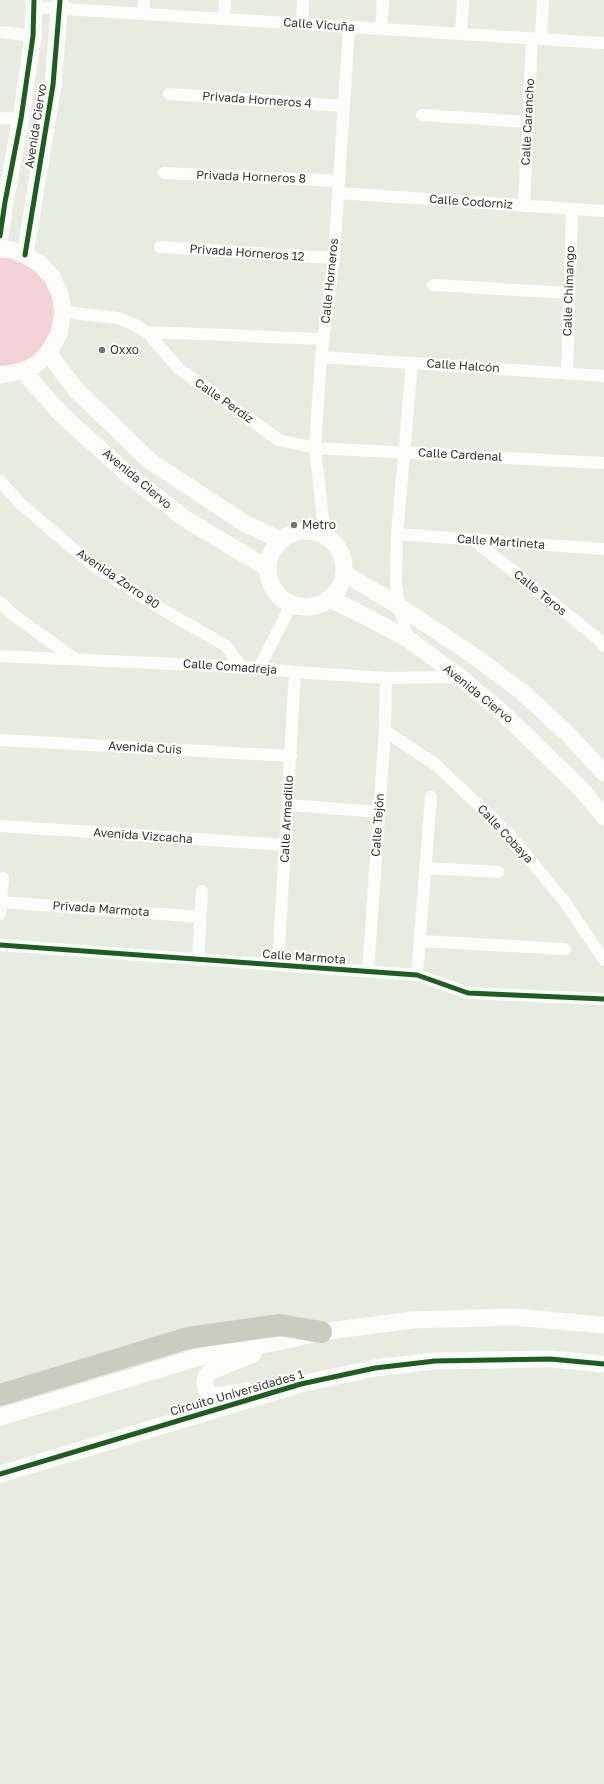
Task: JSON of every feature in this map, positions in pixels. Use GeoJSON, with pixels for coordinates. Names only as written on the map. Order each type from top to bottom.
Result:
{"type":"FeatureCollection","features":[{"type":"Feature","properties":{"kind":"highway"},"geometry":{"type":"LineString","coordinates":[[0,1395],[188,1338],[280,1324],[322,1332]]}},
{"type":"Feature","properties":{"kind":"street"},"geometry":{"type":"LineString","coordinates":[[143,12],[144,0]]}},
{"type":"Feature","properties":{"kind":"street"},"geometry":{"type":"LineString","coordinates":[[224,18],[225,0]]}},
{"type":"Feature","properties":{"kind":"street"},"geometry":{"type":"LineString","coordinates":[[302,24],[303,0]]}},
{"type":"Feature","properties":{"kind":"street"},"geometry":{"type":"LineString","coordinates":[[381,29],[383,0]]}},
{"type":"Feature","properties":{"kind":"street"},"geometry":{"type":"LineString","coordinates":[[461,34],[463,0]]}},
{"type":"Feature","properties":{"kind":"street","name":"Calle Carancho"},"geometry":{"type":"LineString","coordinates":[[524,206],[528,122],[536,39],[543,0]]}},
{"type":"Feature","properties":{"kind":"street","name":"Calle Vicuña"},"geometry":{"type":"LineString","coordinates":[[34,3],[302,24],[604,42]]}},
{"type":"Feature","properties":{"kind":"street","name":"Avenida Ciervo"},"geometry":{"type":"LineString","coordinates":[[0,236],[2,202],[21,118],[33,36],[34,3]]}},
{"type":"Feature","properties":{"kind":"street","name":"Avenida Ciervo"},"geometry":{"type":"LineString","coordinates":[[25,255],[53,85],[60,4]]}},
{"type":"Feature","properties":{"kind":"street","name":"Calle Horneros"},"geometry":{"type":"LineString","coordinates":[[325,536],[315,448],[321,357],[334,258],[349,27]]}},
{"type":"Feature","properties":{"kind":"street"},"geometry":{"type":"LineString","coordinates":[[0,32],[33,36]]}},
{"type":"Feature","properties":{"kind":"street","name":"Privada Horneros 4"},"geometry":{"type":"LineString","coordinates":[[169,94],[344,106]]}},
{"type":"Feature","properties":{"kind":"street"},"geometry":{"type":"LineString","coordinates":[[422,114],[528,122]]}},
{"type":"Feature","properties":{"kind":"street"},"geometry":{"type":"LineString","coordinates":[[0,118],[21,118]]}},
{"type":"Feature","properties":{"kind":"street","name":"Privada Horneros 8"},"geometry":{"type":"LineString","coordinates":[[164,173],[339,187]]}},
{"type":"Feature","properties":{"kind":"street","name":"Calle Codorniz"},"geometry":{"type":"LineString","coordinates":[[339,187],[524,206],[604,211]]}},
{"type":"Feature","properties":{"kind":"street","name":"Calle Chimango"},"geometry":{"type":"LineString","coordinates":[[567,374],[572,209]]}},
{"type":"Feature","properties":{"kind":"street","name":"Privada Horneros 12"},"geometry":{"type":"LineString","coordinates":[[160,247],[334,258]]}},
{"type":"Feature","properties":{"kind":"street"},"geometry":{"type":"LineString","coordinates":[[0,249],[12,250],[25,255],[40,264],[52,277],[60,294],[63,312],[59,334],[48,353],[36,364],[23,371],[0,375]]}},
{"type":"Feature","properties":{"kind":"street"},"geometry":{"type":"LineString","coordinates":[[433,285],[569,293]]}},
{"type":"Feature","properties":{"kind":"street"},"geometry":{"type":"LineString","coordinates":[[63,312],[118,318],[147,332],[324,339]]}},
{"type":"Feature","properties":{"kind":"street","name":"Calle Perdiz"},"geometry":{"type":"LineString","coordinates":[[147,332],[179,369],[279,440],[315,448]]}},
{"type":"Feature","properties":{"kind":"street","name":"Avenida Ciervo"},"geometry":{"type":"LineString","coordinates":[[48,353],[76,390],[150,461],[244,523],[280,540]]}},
{"type":"Feature","properties":{"kind":"street","name":"Calle Halcón"},"geometry":{"type":"LineString","coordinates":[[321,357],[604,376]]}},
{"type":"Feature","properties":{"kind":"street"},"geometry":{"type":"LineString","coordinates":[[408,639],[399,606],[396,583],[397,534],[403,451],[412,363]]}},
{"type":"Feature","properties":{"kind":"street","name":"Avenida Ciervo"},"geometry":{"type":"LineString","coordinates":[[23,371],[60,414],[132,478],[187,520],[267,568]]}},
{"type":"Feature","properties":{"kind":"street","name":"Calle Cardenal"},"geometry":{"type":"LineString","coordinates":[[315,448],[403,451],[604,463]]}},
{"type":"Feature","properties":{"kind":"street"},"geometry":{"type":"LineString","coordinates":[[132,478],[150,461]]}},
{"type":"Feature","properties":{"kind":"street","name":"Avenida Zorro 90"},"geometry":{"type":"LineString","coordinates":[[0,481],[21,504],[91,564],[163,610],[225,645],[242,667]]}},
{"type":"Feature","properties":{"kind":"street"},"geometry":{"type":"LineString","coordinates":[[304,531],[316,532],[325,536],[338,548],[343,560],[344,573],[339,588],[330,599],[318,606],[304,607],[291,605],[278,596],[270,583],[267,568],[271,553],[280,540],[291,534],[304,531]]}},
{"type":"Feature","properties":{"kind":"street","name":"Calle Martineta"},"geometry":{"type":"LineString","coordinates":[[397,534],[475,541],[604,549]]}},
{"type":"Feature","properties":{"kind":"street","name":"Calle Teros"},"geometry":{"type":"LineString","coordinates":[[475,541],[601,640]]}},
{"type":"Feature","properties":{"kind":"street"},"geometry":{"type":"LineString","coordinates":[[344,573],[399,606],[474,656],[521,691],[569,735],[603,772],[583,791]]}},
{"type":"Feature","properties":{"kind":"street","name":"Avenida Ciervo"},"geometry":{"type":"LineString","coordinates":[[330,599],[408,639],[460,677],[505,715],[583,791],[604,817]]}},
{"type":"Feature","properties":{"kind":"street"},"geometry":{"type":"LineString","coordinates":[[0,602],[12,614],[76,659]]}},
{"type":"Feature","properties":{"kind":"street"},"geometry":{"type":"LineString","coordinates":[[259,668],[291,605]]}},
{"type":"Feature","properties":{"kind":"street","name":"Calle Comadreja"},"geometry":{"type":"LineString","coordinates":[[0,656],[242,667],[386,678],[460,677]]}},
{"type":"Feature","properties":{"kind":"street","name":"Calle Armadillo"},"geometry":{"type":"LineString","coordinates":[[278,964],[295,672]]}},
{"type":"Feature","properties":{"kind":"street","name":"Calle Tejón"},"geometry":{"type":"LineString","coordinates":[[368,971],[385,731],[386,678]]}},
{"type":"Feature","properties":{"kind":"street","name":"Calle Cobaya"},"geometry":{"type":"LineString","coordinates":[[385,731],[436,765],[508,833],[564,901],[604,960]]}},
{"type":"Feature","properties":{"kind":"street","name":"Avenida Cuis"},"geometry":{"type":"LineString","coordinates":[[0,740],[291,756]]}},
{"type":"Feature","properties":{"kind":"street"},"geometry":{"type":"LineString","coordinates":[[417,974],[421,941],[431,796]]}},
{"type":"Feature","properties":{"kind":"street"},"geometry":{"type":"LineString","coordinates":[[288,805],[379,812]]}},
{"type":"Feature","properties":{"kind":"street","name":"Avenida Vizcacha"},"geometry":{"type":"LineString","coordinates":[[0,826],[286,845]]}},
{"type":"Feature","properties":{"kind":"street"},"geometry":{"type":"LineString","coordinates":[[426,868],[498,872]]}},
{"type":"Feature","properties":{"kind":"street"},"geometry":{"type":"LineString","coordinates":[[1,908],[3,878]]}},
{"type":"Feature","properties":{"kind":"street"},"geometry":{"type":"LineString","coordinates":[[198,960],[202,891]]}},
{"type":"Feature","properties":{"kind":"street","name":"Privada Marmota"},"geometry":{"type":"LineString","coordinates":[[1,908],[200,917]]}},
{"type":"Feature","properties":{"kind":"street"},"geometry":{"type":"LineString","coordinates":[[421,941],[565,949]]}},
{"type":"Feature","properties":{"kind":"street","name":"Calle Marmota"},"geometry":{"type":"LineString","coordinates":[[0,945],[198,960],[417,974],[468,993],[604,999]]}},
{"type":"Feature","properties":{"kind":"street"},"geometry":{"type":"LineString","coordinates":[[0,1417],[206,1355],[283,1341],[322,1332],[412,1320],[514,1317],[604,1325]]}},
{"type":"Feature","properties":{"kind":"street"},"geometry":{"type":"LineString","coordinates":[[283,1341],[210,1371],[206,1376],[206,1389],[210,1394],[215,1396],[301,1384]]}},
{"type":"Feature","properties":{"kind":"street","name":"Circuito Universidades 1"},"geometry":{"type":"LineString","coordinates":[[0,1474],[301,1384],[375,1368],[435,1361],[550,1359],[604,1364]]}},
{"type":"Feature","properties":{"kind":"shaded area"},"geometry":{"type":"Polygon","coordinates":[[[0,249],[52,277],[63,312],[48,353],[0,372],[0,249]]]}},
{"type":"Feature","properties":{"kind":"cycle path"},"geometry":{"type":"LineString","coordinates":[[0,236],[21,119],[33,36],[34,0]]}},
{"type":"Feature","properties":{"kind":"cycle path"},"geometry":{"type":"LineString","coordinates":[[25,255],[53,85],[60,0]]}},
{"type":"Feature","properties":{"kind":"cycle path"},"geometry":{"type":"LineString","coordinates":[[0,945],[417,975],[468,993],[604,999]]}},
{"type":"Feature","properties":{"kind":"cycle path"},"geometry":{"type":"LineString","coordinates":[[0,1474],[301,1384],[375,1368],[435,1361],[550,1359],[604,1364]]}},
{"type":"Feature","properties":{"kind":"place","name":"Oxxo"},"geometry":{"type":"Point","coordinates":[102,350]}},
{"type":"Feature","properties":{"kind":"place","name":"Metro"},"geometry":{"type":"Point","coordinates":[294,525]}}]}
